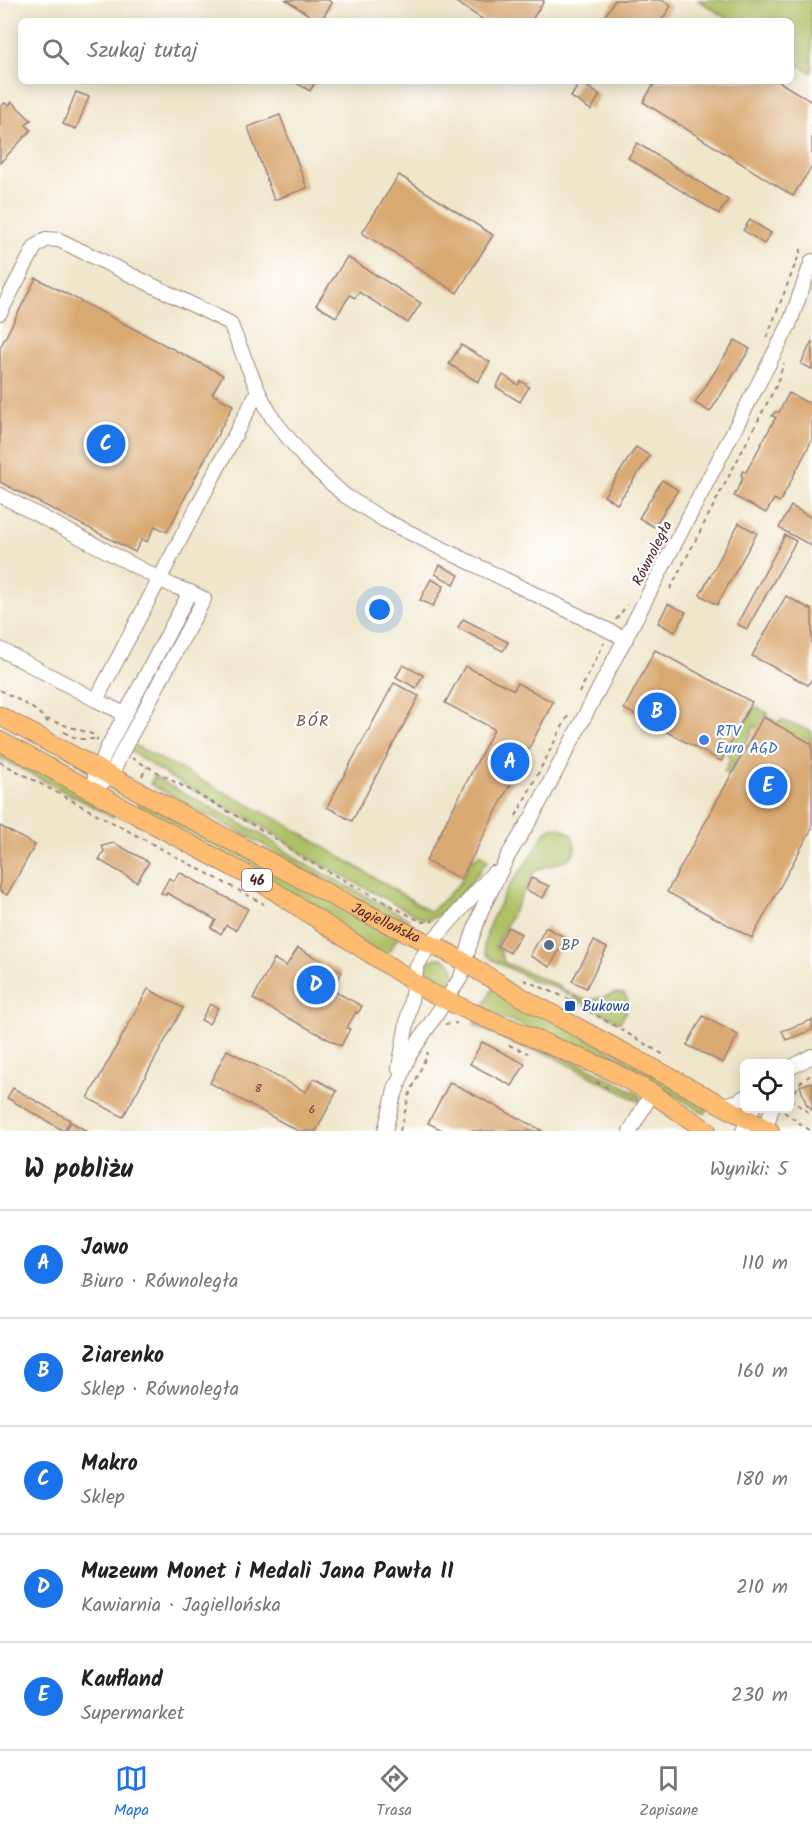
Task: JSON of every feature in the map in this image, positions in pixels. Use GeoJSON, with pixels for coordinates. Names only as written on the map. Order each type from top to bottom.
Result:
{"type":"FeatureCollection","features":[{"type":"Feature","properties":{"kind":"main road","name":"Jagiellońska"},"geometry":{"type":"LineString","coordinates":[[0,716],[353,907],[465,962],[530,1002],[767,1130]]}},
{"type":"Feature","properties":{"kind":"main road","name":"Jagiellońska"},"geometry":{"type":"LineString","coordinates":[[0,741],[262,883],[414,983],[447,1001],[607,1069],[651,1093],[707,1131]]}},
{"type":"Feature","properties":{"kind":"street"},"geometry":{"type":"LineString","coordinates":[[0,313],[35,247],[46,239],[58,240],[230,323],[258,391],[273,418],[306,460],[344,495],[384,520],[626,639]]}},
{"type":"Feature","properties":{"kind":"street","name":"Równoległa"},"geometry":{"type":"LineString","coordinates":[[394,1094],[410,1056],[461,977],[482,909],[510,854],[532,817],[789,326],[812,261]]}},
{"type":"Feature","properties":{"kind":"street"},"geometry":{"type":"LineString","coordinates":[[96,700],[258,391]]}},
{"type":"Feature","properties":{"kind":"street"},"geometry":{"type":"LineString","coordinates":[[0,495],[159,579],[204,599],[122,752],[92,791]]}},
{"type":"Feature","properties":{"kind":"street"},"geometry":{"type":"LineString","coordinates":[[104,773],[125,714],[190,592]]}},
{"type":"Feature","properties":{"kind":"street"},"geometry":{"type":"LineString","coordinates":[[0,649],[125,714]]}},
{"type":"Feature","properties":{"kind":"street","name":"Równoległa"},"geometry":{"type":"LineString","coordinates":[[394,1094],[417,966],[430,944],[510,854]]}},
{"type":"Feature","properties":{"kind":"street"},"geometry":{"type":"LineString","coordinates":[[794,1065],[812,1056]]}},
{"type":"Feature","properties":{"kind":"street"},"geometry":{"type":"LineString","coordinates":[[630,1131],[651,1093]]}},
{"type":"Feature","properties":{"kind":"street"},"geometry":{"type":"LineString","coordinates":[[385,1131],[394,1094]]}},
{"type":"Feature","properties":{"kind":"street"},"geometry":{"type":"LineString","coordinates":[[722,1105],[740,1100]]}},
{"type":"Feature","properties":{"kind":"street"},"geometry":{"type":"LineString","coordinates":[[767,1130],[771,1113]]}},
{"type":"Feature","properties":{"kind":"path"},"geometry":{"type":"LineString","coordinates":[[767,338],[802,247]]}},
{"type":"Feature","properties":{"kind":"path"},"geometry":{"type":"LineString","coordinates":[[670,589],[776,386],[788,356]]}},
{"type":"Feature","properties":{"kind":"path"},"geometry":{"type":"LineString","coordinates":[[614,624],[629,603]]}},
{"type":"Feature","properties":{"kind":"path"},"geometry":{"type":"LineString","coordinates":[[579,693],[605,641]]}},
{"type":"Feature","properties":{"kind":"path"},"geometry":{"type":"LineString","coordinates":[[0,690],[46,719],[92,734],[97,739],[78,739],[58,729]]}},
{"type":"Feature","properties":{"kind":"path"},"geometry":{"type":"LineString","coordinates":[[513,822],[570,712]]}},
{"type":"Feature","properties":{"kind":"path"},"geometry":{"type":"LineString","coordinates":[[46,719],[49,724]]}},
{"type":"Feature","properties":{"kind":"path"},"geometry":{"type":"LineString","coordinates":[[126,754],[269,834],[303,858],[416,919],[428,922],[438,919]]}},
{"type":"Feature","properties":{"kind":"path"},"geometry":{"type":"LineString","coordinates":[[0,762],[263,903]]}},
{"type":"Feature","properties":{"kind":"path"},"geometry":{"type":"LineString","coordinates":[[141,779],[147,767]]}},
{"type":"Feature","properties":{"kind":"path"},"geometry":{"type":"LineString","coordinates":[[524,980],[569,999],[634,1037]]}},
{"type":"Feature","properties":{"kind":"path"},"geometry":{"type":"LineString","coordinates":[[566,1004],[569,999]]}},
{"type":"Feature","properties":{"kind":"path"},"geometry":{"type":"LineString","coordinates":[[438,1021],[444,1024],[462,1022]]}},
{"type":"Feature","properties":{"kind":"path"},"geometry":{"type":"LineString","coordinates":[[441,1029],[444,1024]]}},
{"type":"Feature","properties":{"kind":"path"},"geometry":{"type":"LineString","coordinates":[[400,1131],[409,1096],[428,1052]]}},
{"type":"Feature","properties":{"kind":"path"},"geometry":{"type":"LineString","coordinates":[[794,1093],[801,1082],[812,1074]]}},
{"type":"Feature","properties":{"kind":"path"},"geometry":{"type":"LineString","coordinates":[[794,1102],[812,1115]]}},
{"type":"Feature","properties":{"kind":"path"},"geometry":{"type":"LineString","coordinates":[[786,1113],[811,1131]]}},
{"type":"Feature","properties":{"kind":"path"},"geometry":{"type":"LineString","coordinates":[[801,1131],[803,1126]]}},
{"type":"Feature","properties":{"kind":"green space"},"geometry":{"type":"Polygon","coordinates":[[[698,0],[811,0],[812,73],[794,62],[794,18],[726,18],[698,0]]]}},
{"type":"Feature","properties":{"kind":"green space"},"geometry":{"type":"Polygon","coordinates":[[[754,706],[768,713],[766,716],[778,723],[781,720],[812,731],[812,756],[755,726],[729,775],[724,772],[731,758],[727,756],[754,706]]]}},
{"type":"Feature","properties":{"kind":"green space"},"geometry":{"type":"Polygon","coordinates":[[[132,744],[284,823],[431,912],[460,883],[473,857],[476,859],[479,853],[488,860],[450,906],[432,918],[423,919],[306,856],[272,832],[168,776],[128,749],[132,744]]]}},
{"type":"Feature","properties":{"kind":"green space"},"geometry":{"type":"Polygon","coordinates":[[[0,749],[116,810],[113,817],[0,758],[0,749]]]}},
{"type":"Feature","properties":{"kind":"green space"},"geometry":{"type":"Polygon","coordinates":[[[154,777],[264,836],[302,862],[409,919],[405,926],[288,862],[264,845],[150,784],[154,777]]]}},
{"type":"Feature","properties":{"kind":"green space"},"geometry":{"type":"Polygon","coordinates":[[[142,800],[399,936],[385,957],[137,808],[142,800]]]}},
{"type":"Feature","properties":{"kind":"green space"},"geometry":{"type":"Polygon","coordinates":[[[553,827],[561,828],[571,834],[575,844],[574,852],[564,861],[534,872],[495,947],[502,951],[501,955],[505,963],[548,981],[570,993],[568,995],[493,960],[486,954],[484,945],[490,923],[507,889],[546,831],[553,827]]]}},
{"type":"Feature","properties":{"kind":"green space"},"geometry":{"type":"Polygon","coordinates":[[[439,958],[450,962],[454,973],[450,984],[439,988],[428,984],[424,973],[428,962],[439,958]]]}},
{"type":"Feature","properties":{"kind":"green space"},"geometry":{"type":"Polygon","coordinates":[[[494,987],[709,1105],[705,1114],[642,1075],[482,1009],[494,987]]]}},
{"type":"Feature","properties":{"kind":"green space"},"geometry":{"type":"Polygon","coordinates":[[[615,993],[624,994],[628,1001],[620,1022],[572,997],[574,995],[579,998],[594,999],[615,993]]]}},
{"type":"Feature","properties":{"kind":"green space"},"geometry":{"type":"Polygon","coordinates":[[[476,1021],[583,1065],[637,1093],[641,1099],[640,1102],[550,1055],[520,1047],[474,1025],[476,1021]]]}},
{"type":"Feature","properties":{"kind":"building"},"geometry":{"type":"Polygon","coordinates":[[[286,0],[328,0],[332,3],[323,18],[313,18],[286,0]]]}},
{"type":"Feature","properties":{"kind":"building"},"geometry":{"type":"Polygon","coordinates":[[[453,0],[544,1],[533,18],[480,18],[453,0]]]}},
{"type":"Feature","properties":{"kind":"building"},"geometry":{"type":"Polygon","coordinates":[[[615,0],[662,0],[671,6],[663,18],[604,18],[615,0]]]}},
{"type":"Feature","properties":{"kind":"building"},"geometry":{"type":"Polygon","coordinates":[[[298,84],[314,84],[310,91],[298,84]]]}},
{"type":"Feature","properties":{"kind":"building"},"geometry":{"type":"Polygon","coordinates":[[[579,84],[583,84],[600,95],[591,110],[571,97],[579,84]]]}},
{"type":"Feature","properties":{"kind":"building"},"geometry":{"type":"Polygon","coordinates":[[[654,84],[783,84],[812,102],[812,166],[793,196],[643,102],[654,84]]]}},
{"type":"Feature","properties":{"kind":"building"},"geometry":{"type":"Polygon","coordinates":[[[76,92],[89,97],[76,129],[63,124],[76,92]]]}},
{"type":"Feature","properties":{"kind":"building"},"geometry":{"type":"Polygon","coordinates":[[[12,102],[31,120],[26,125],[31,130],[0,163],[0,107],[5,103],[8,106],[12,102]]]}},
{"type":"Feature","properties":{"kind":"building"},"geometry":{"type":"Polygon","coordinates":[[[280,115],[307,188],[274,200],[248,127],[280,115]]]}},
{"type":"Feature","properties":{"kind":"building"},"geometry":{"type":"Polygon","coordinates":[[[637,143],[728,200],[719,214],[628,158],[637,143]]]}},
{"type":"Feature","properties":{"kind":"building"},"geometry":{"type":"Polygon","coordinates":[[[399,175],[493,235],[457,293],[362,233],[399,175]]]}},
{"type":"Feature","properties":{"kind":"building"},"geometry":{"type":"Polygon","coordinates":[[[750,220],[771,233],[764,244],[743,230],[750,220]]]}},
{"type":"Feature","properties":{"kind":"building"},"geometry":{"type":"Polygon","coordinates":[[[347,257],[421,303],[408,323],[359,292],[355,298],[350,295],[336,317],[316,305],[347,257]]]}},
{"type":"Feature","properties":{"kind":"building"},"geometry":{"type":"Polygon","coordinates":[[[36,278],[223,375],[212,394],[233,405],[167,532],[155,526],[147,542],[142,539],[135,552],[0,482],[0,348],[36,278]]]}},
{"type":"Feature","properties":{"kind":"building"},"geometry":{"type":"Polygon","coordinates":[[[735,340],[750,349],[710,412],[695,403],[735,340]]]}},
{"type":"Feature","properties":{"kind":"building"},"geometry":{"type":"Polygon","coordinates":[[[812,341],[812,369],[801,364],[812,341]]]}},
{"type":"Feature","properties":{"kind":"building"},"geometry":{"type":"Polygon","coordinates":[[[461,345],[490,362],[478,382],[449,364],[461,345]]]}},
{"type":"Feature","properties":{"kind":"building"},"geometry":{"type":"Polygon","coordinates":[[[503,375],[518,385],[521,381],[529,387],[520,402],[496,387],[503,375]]]}},
{"type":"Feature","properties":{"kind":"building"},"geometry":{"type":"Polygon","coordinates":[[[789,393],[812,405],[812,440],[780,502],[774,499],[766,513],[734,496],[743,478],[741,475],[743,471],[746,472],[776,417],[772,416],[775,412],[779,412],[789,393]]]}},
{"type":"Feature","properties":{"kind":"building"},"geometry":{"type":"Polygon","coordinates":[[[636,447],[650,456],[617,504],[604,496],[636,447]]]}},
{"type":"Feature","properties":{"kind":"building"},"geometry":{"type":"Polygon","coordinates":[[[662,480],[678,490],[654,527],[639,518],[662,480]]]}},
{"type":"Feature","properties":{"kind":"building"},"geometry":{"type":"Polygon","coordinates":[[[791,506],[812,518],[812,546],[779,528],[791,506]]]}},
{"type":"Feature","properties":{"kind":"building"},"geometry":{"type":"Polygon","coordinates":[[[739,523],[757,533],[717,605],[700,595],[739,523]]]}},
{"type":"Feature","properties":{"kind":"building"},"geometry":{"type":"Polygon","coordinates":[[[785,535],[796,541],[747,629],[737,624],[785,535]]]}},
{"type":"Feature","properties":{"kind":"building"},"geometry":{"type":"Polygon","coordinates":[[[440,565],[459,575],[454,584],[435,574],[440,565]]]}},
{"type":"Feature","properties":{"kind":"building"},"geometry":{"type":"Polygon","coordinates":[[[431,579],[444,586],[433,606],[420,600],[431,579]]]}},
{"type":"Feature","properties":{"kind":"building"},"geometry":{"type":"Polygon","coordinates":[[[786,596],[812,610],[812,678],[808,685],[752,656],[786,596]]]}},
{"type":"Feature","properties":{"kind":"building"},"geometry":{"type":"Polygon","coordinates":[[[668,604],[686,612],[675,632],[658,623],[668,604]]]}},
{"type":"Feature","properties":{"kind":"building"},"geometry":{"type":"Polygon","coordinates":[[[463,619],[508,642],[503,651],[458,628],[463,619]]]}},
{"type":"Feature","properties":{"kind":"building"},"geometry":{"type":"Polygon","coordinates":[[[655,650],[752,702],[721,761],[624,709],[655,650]]]}},
{"type":"Feature","properties":{"kind":"building"},"geometry":{"type":"Polygon","coordinates":[[[403,665],[423,675],[416,688],[396,677],[403,665]]]}},
{"type":"Feature","properties":{"kind":"building"},"geometry":{"type":"Polygon","coordinates":[[[465,666],[514,690],[517,683],[553,702],[461,879],[426,861],[494,729],[445,703],[465,666]]]}},
{"type":"Feature","properties":{"kind":"building"},"geometry":{"type":"Polygon","coordinates":[[[394,683],[419,696],[352,821],[327,807],[394,683]]]}},
{"type":"Feature","properties":{"kind":"building"},"geometry":{"type":"Polygon","coordinates":[[[763,717],[812,744],[812,828],[752,938],[667,892],[763,717]]]}},
{"type":"Feature","properties":{"kind":"building"},"geometry":{"type":"Polygon","coordinates":[[[0,826],[35,845],[7,895],[0,891],[0,826]]]}},
{"type":"Feature","properties":{"kind":"building"},"geometry":{"type":"Polygon","coordinates":[[[114,843],[149,862],[137,882],[99,860],[104,851],[102,846],[114,843]]]}},
{"type":"Feature","properties":{"kind":"building"},"geometry":{"type":"Polygon","coordinates":[[[179,872],[248,909],[236,930],[226,925],[221,934],[211,928],[216,920],[167,893],[166,895],[161,893],[169,878],[174,881],[179,872]]]}},
{"type":"Feature","properties":{"kind":"building"},"geometry":{"type":"Polygon","coordinates":[[[531,878],[549,886],[543,898],[526,890],[531,878]]]}},
{"type":"Feature","properties":{"kind":"building"},"geometry":{"type":"Polygon","coordinates":[[[508,927],[521,934],[510,953],[497,946],[508,927]]]}},
{"type":"Feature","properties":{"kind":"building"},"geometry":{"type":"Polygon","coordinates":[[[546,927],[566,938],[550,967],[530,956],[546,927]]]}},
{"type":"Feature","properties":{"kind":"building"},"geometry":{"type":"Polygon","coordinates":[[[594,941],[607,948],[586,988],[572,981],[594,941]]]}},
{"type":"Feature","properties":{"kind":"building"},"geometry":{"type":"Polygon","coordinates":[[[298,948],[342,972],[332,990],[362,1006],[347,1028],[350,1029],[341,1046],[253,999],[274,959],[286,966],[298,948]]]}},
{"type":"Feature","properties":{"kind":"building"},"geometry":{"type":"Polygon","coordinates":[[[148,989],[183,1008],[123,1117],[88,1098],[148,989]]]}},
{"type":"Feature","properties":{"kind":"building"},"geometry":{"type":"Polygon","coordinates":[[[210,1004],[218,1008],[209,1024],[201,1020],[210,1004]]]}},
{"type":"Feature","properties":{"kind":"building"},"geometry":{"type":"Polygon","coordinates":[[[703,1016],[738,1035],[723,1063],[687,1045],[703,1016]]]}},
{"type":"Feature","properties":{"kind":"building"},"geometry":{"type":"Polygon","coordinates":[[[812,1020],[812,1030],[786,1040],[782,1031],[812,1020]]]}},
{"type":"Feature","properties":{"kind":"building"},"geometry":{"type":"Polygon","coordinates":[[[482,1042],[525,1064],[512,1086],[470,1064],[482,1042]]]}},
{"type":"Feature","properties":{"kind":"building"},"geometry":{"type":"Polygon","coordinates":[[[227,1050],[306,1092],[314,1078],[337,1091],[316,1131],[298,1131],[210,1083],[227,1050]]]}},
{"type":"Feature","properties":{"kind":"building"},"geometry":{"type":"Polygon","coordinates":[[[450,1082],[543,1131],[444,1131],[428,1123],[450,1082]]]}},
{"type":"Feature","properties":{"kind":"building"},"geometry":{"type":"Polygon","coordinates":[[[812,1082],[812,1110],[807,1106],[800,1086],[812,1082]]]}},
{"type":"Feature","properties":{"kind":"building"},"geometry":{"type":"Polygon","coordinates":[[[13,1088],[70,1120],[64,1131],[7,1098],[13,1088]]]}},
{"type":"Feature","properties":{"kind":"building"},"geometry":{"type":"Polygon","coordinates":[[[71,1122],[87,1131],[66,1131],[71,1122]]]}},
{"type":"Feature","properties":{"kind":"place","name":"Makro"},"geometry":{"type":"Point","coordinates":[106,444]}},
{"type":"Feature","properties":{"kind":"place","name":"Ziarenko"},"geometry":{"type":"Point","coordinates":[657,712]}},
{"type":"Feature","properties":{"kind":"place","name":"RTV Euro AGD"},"geometry":{"type":"Point","coordinates":[704,740]}},
{"type":"Feature","properties":{"kind":"place","name":"Jawo"},"geometry":{"type":"Point","coordinates":[510,762]}},
{"type":"Feature","properties":{"kind":"place","name":"Kaufland"},"geometry":{"type":"Point","coordinates":[768,786]}},
{"type":"Feature","properties":{"kind":"place","name":"BP"},"geometry":{"type":"Point","coordinates":[549,945]}},
{"type":"Feature","properties":{"kind":"place","name":"Muzeum Monet i Medali Jana Pawła II"},"geometry":{"type":"Point","coordinates":[316,985]}},
{"type":"Feature","properties":{"kind":"place","name":"Bukowa"},"geometry":{"type":"Point","coordinates":[570,1006]}},
{"type":"Feature","properties":{"kind":"district","name":"BÓR"},"geometry":{"type":"Point","coordinates":[313,720]}}]}
